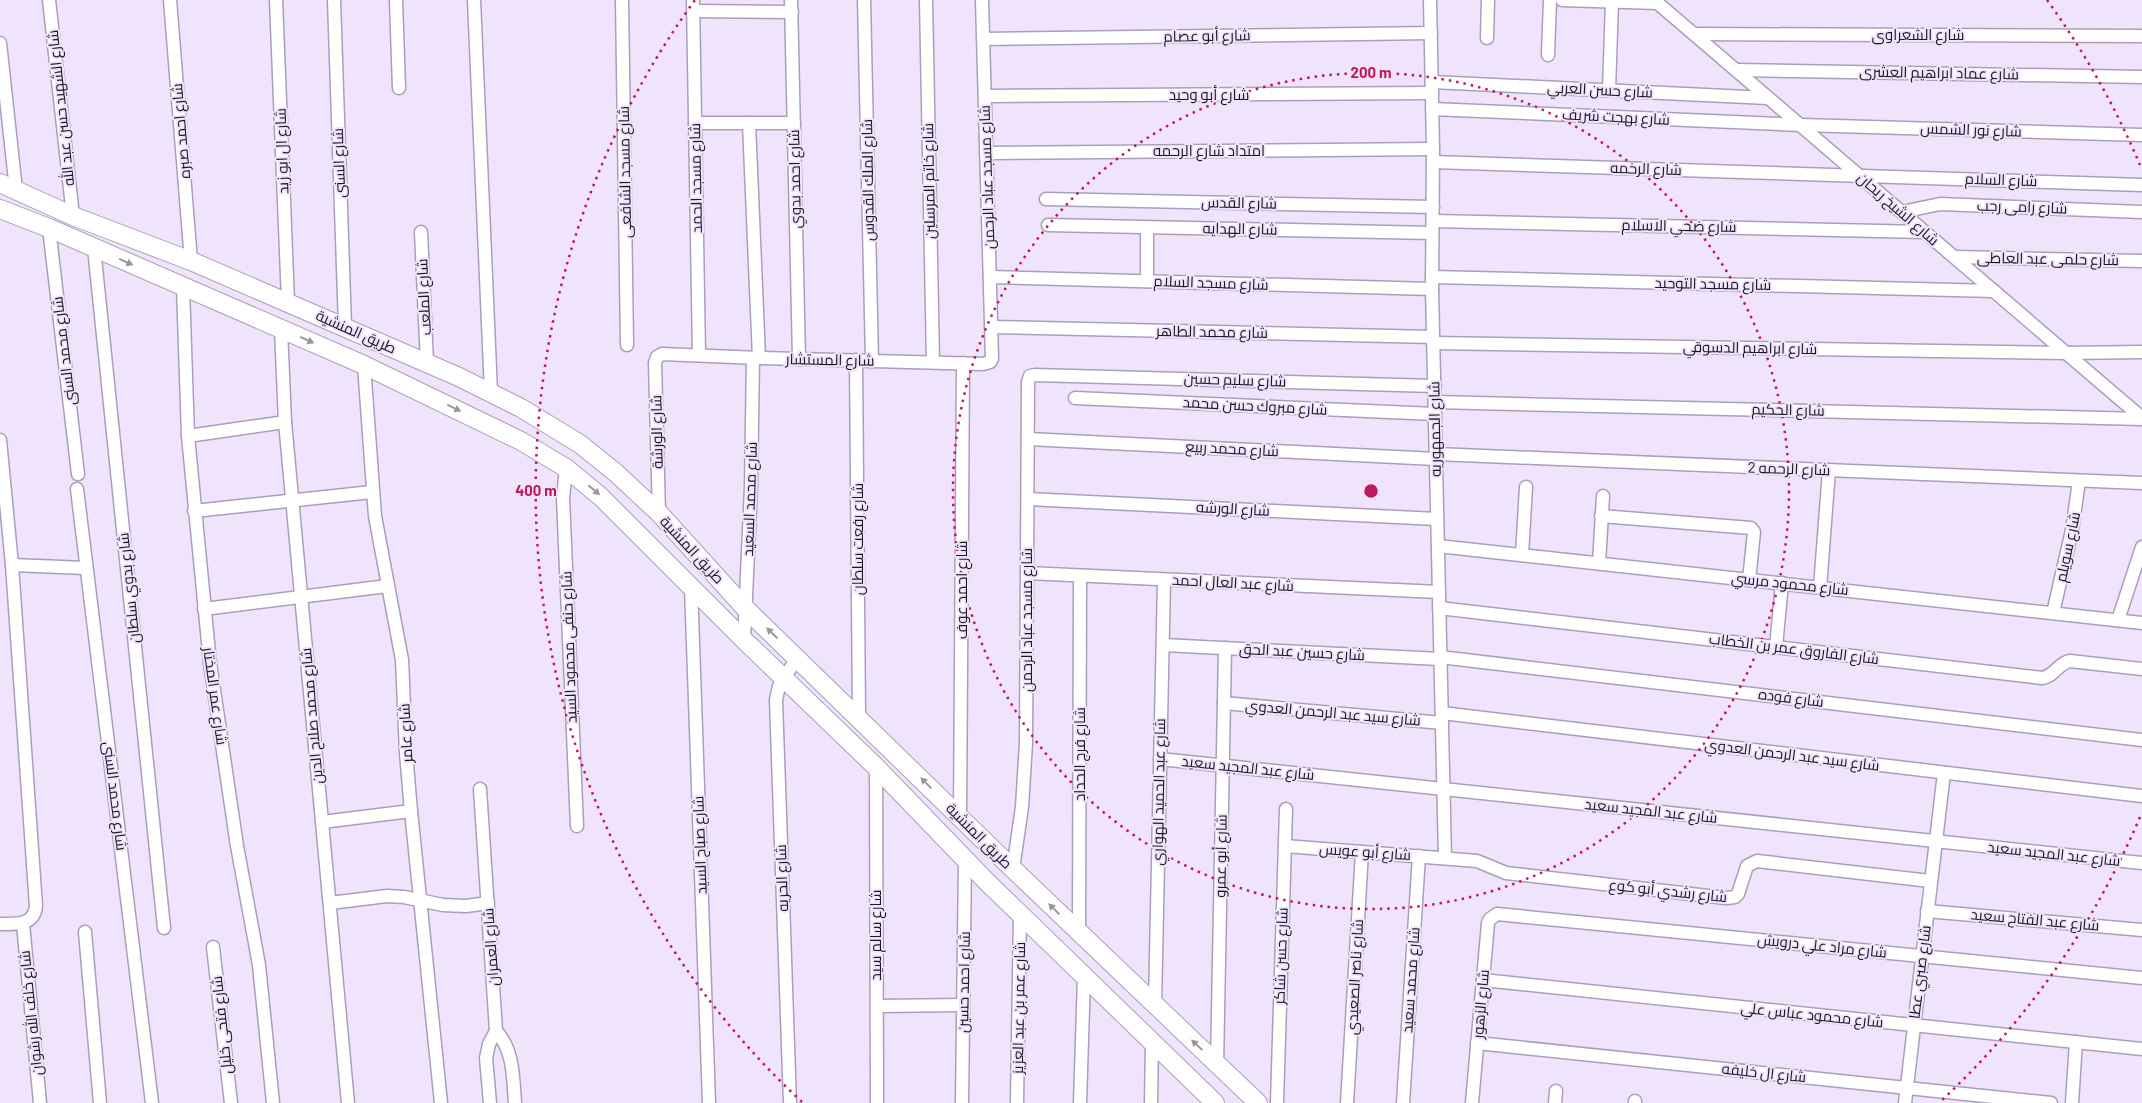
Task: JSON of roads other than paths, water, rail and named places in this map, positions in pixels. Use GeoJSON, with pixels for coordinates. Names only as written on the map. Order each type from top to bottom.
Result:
{"type":"FeatureCollection","features":[{"type":"Feature","properties":{"kind":"street","name":"شارع الشهيد حسن عبد الله"},"geometry":{"type":"LineString","coordinates":[[49,0],[73,216]]}},
{"type":"Feature","properties":{"kind":"street","name":"شارع احمد صبره"},"geometry":{"type":"LineString","coordinates":[[170,0],[192,261]]}},
{"type":"Feature","properties":{"kind":"street","name":"شارع ال ابو زيد"},"geometry":{"type":"LineString","coordinates":[[276,0],[288,302]]}},
{"type":"Feature","properties":{"kind":"street","name":"شارع السنى"},"geometry":{"type":"LineString","coordinates":[[334,0],[345,327]]}},
{"type":"Feature","properties":{"kind":"street"},"geometry":{"type":"LineString","coordinates":[[396,0],[399,88]]}},
{"type":"Feature","properties":{"kind":"street"},"geometry":{"type":"LineString","coordinates":[[474,0],[491,392]]}},
{"type":"Feature","properties":{"kind":"street","name":"شارع مسجد الشافعى"},"geometry":{"type":"LineString","coordinates":[[622,0],[627,345]]}},
{"type":"Feature","properties":{"kind":"street","name":"شارع الملك القدوس"},"geometry":{"type":"LineString","coordinates":[[864,0],[872,361]]}},
{"type":"Feature","properties":{"kind":"street","name":"شارع خاتم المرسلين"},"geometry":{"type":"LineString","coordinates":[[926,0],[932,362]]}},
{"type":"Feature","properties":{"kind":"street","name":"شارع مسجد عباد الرحمن"},"geometry":{"type":"LineString","coordinates":[[982,0],[992,355]]}},
{"type":"Feature","properties":{"kind":"street","name":"شارع الجمهوريه"},"geometry":{"type":"LineString","coordinates":[[1430,0],[1433,156],[1432,283],[1445,858]]}},
{"type":"Feature","properties":{"kind":"street"},"geometry":{"type":"LineString","coordinates":[[1487,38],[1488,0]]}},
{"type":"Feature","properties":{"kind":"street"},"geometry":{"type":"LineString","coordinates":[[1548,55],[1550,0]]}},
{"type":"Feature","properties":{"kind":"street"},"geometry":{"type":"LineString","coordinates":[[1562,0],[1656,2]]}},
{"type":"Feature","properties":{"kind":"street"},"geometry":{"type":"LineString","coordinates":[[1609,90],[1612,2]]}},
{"type":"Feature","properties":{"kind":"street","name":"شارع الشيخ ريحان"},"geometry":{"type":"LineString","coordinates":[[1656,2],[1860,175],[2142,419]]}},
{"type":"Feature","properties":{"kind":"street"},"geometry":{"type":"LineString","coordinates":[[694,5],[792,6]]}},
{"type":"Feature","properties":{"kind":"street","name":"شارع مسجد الحمد"},"geometry":{"type":"LineString","coordinates":[[694,5],[699,355]]}},
{"type":"Feature","properties":{"kind":"street","name":"شارع احمد بدوي"},"geometry":{"type":"LineString","coordinates":[[792,6],[799,359]]}},
{"type":"Feature","properties":{"kind":"street","name":"شارع أبو عصام"},"geometry":{"type":"LineString","coordinates":[[983,39],[1431,32]]}},
{"type":"Feature","properties":{"kind":"street","name":"شارع الشعراوى"},"geometry":{"type":"LineString","coordinates":[[1694,34],[2142,36]]}},
{"type":"Feature","properties":{"kind":"street"},"geometry":{"type":"LineString","coordinates":[[0,43],[8,186]]}},
{"type":"Feature","properties":{"kind":"street","name":"شارع عماد ابراهيم العشرى"},"geometry":{"type":"LineString","coordinates":[[1736,70],[2142,77]]}},
{"type":"Feature","properties":{"kind":"street","name":"شارع حسن العربي"},"geometry":{"type":"LineString","coordinates":[[1432,88],[1609,90],[1768,98]]}},
{"type":"Feature","properties":{"kind":"street","name":"شارع أبو وحيد"},"geometry":{"type":"LineString","coordinates":[[985,96],[1432,88]]}},
{"type":"Feature","properties":{"kind":"street","name":"شارع بهجت شريف"},"geometry":{"type":"LineString","coordinates":[[1432,109],[1800,125]]}},
{"type":"Feature","properties":{"kind":"street"},"geometry":{"type":"LineString","coordinates":[[695,123],[794,123]]}},
{"type":"Feature","properties":{"kind":"street","name":"شارع محمد السعيد"},"geometry":{"type":"LineString","coordinates":[[744,640],[756,358],[749,123]]}},
{"type":"Feature","properties":{"kind":"street","name":"شارع نور الشمس"},"geometry":{"type":"LineString","coordinates":[[1800,125],[2142,135]]}},
{"type":"Feature","properties":{"kind":"street","name":"امتداد شارع الرحمه"},"geometry":{"type":"LineString","coordinates":[[986,153],[1433,156]]}},
{"type":"Feature","properties":{"kind":"street","name":"شارع الرحمه"},"geometry":{"type":"LineString","coordinates":[[1433,156],[1860,175]]}},
{"type":"Feature","properties":{"kind":"street","name":"شارع السلام"},"geometry":{"type":"LineString","coordinates":[[1860,175],[2142,185]]}},
{"type":"Feature","properties":{"kind":"street","name":"طريق المنشية"},"geometry":{"type":"LineString","coordinates":[[8,186],[73,216],[192,261],[428,363],[491,392],[580,444],[616,473],[659,513],[746,608],[1013,870],[1258,1103]]}},
{"type":"Feature","properties":{"kind":"street","name":"شارع القدس"},"geometry":{"type":"LineString","coordinates":[[1046,199],[1433,206]]}},
{"type":"Feature","properties":{"kind":"street","name":"شارع رامى رجب"},"geometry":{"type":"LineString","coordinates":[[1902,212],[1940,204],[2142,212]]}},
{"type":"Feature","properties":{"kind":"street","name":"طريق المنشية"},"geometry":{"type":"LineString","coordinates":[[0,209],[49,228],[364,365],[521,440],[566,468],[602,497],[744,640],[876,767],[1020,914],[1215,1103]]}},
{"type":"Feature","properties":{"kind":"street","name":"شارع الهدايه"},"geometry":{"type":"LineString","coordinates":[[1048,225],[1148,228],[1432,227]]}},
{"type":"Feature","properties":{"kind":"street","name":"شارع ضحي الاسلام"},"geometry":{"type":"LineString","coordinates":[[1432,227],[1924,232]]}},
{"type":"Feature","properties":{"kind":"street","name":"شارع محمد السنى"},"geometry":{"type":"LineString","coordinates":[[49,228],[78,474]]}},
{"type":"Feature","properties":{"kind":"street"},"geometry":{"type":"LineString","coordinates":[[1147,281],[1148,228]]}},
{"type":"Feature","properties":{"kind":"street","name":"شارع الملعب"},"geometry":{"type":"LineString","coordinates":[[421,232],[428,363]]}},
{"type":"Feature","properties":{"kind":"street","name":"شارع بدوي سلطان"},"geometry":{"type":"LineString","coordinates":[[94,248],[164,928]]}},
{"type":"Feature","properties":{"kind":"street","name":"شارع حلمى عبد العاطى"},"geometry":{"type":"LineString","coordinates":[[1955,257],[2142,261]]}},
{"type":"Feature","properties":{"kind":"street","name":"شارع مسجد السلام"},"geometry":{"type":"LineString","coordinates":[[990,277],[1147,281],[1432,283]]}},
{"type":"Feature","properties":{"kind":"street","name":"شارع مسجد التوحيد"},"geometry":{"type":"LineString","coordinates":[[1432,283],[1994,291]]}},
{"type":"Feature","properties":{"kind":"street","name":"شارع عمر المختار"},"geometry":{"type":"LineString","coordinates":[[183,287],[188,436],[204,609],[235,837],[259,965],[273,1103]]}},
{"type":"Feature","properties":{"kind":"street","name":"شارع محمد الطاهر"},"geometry":{"type":"LineString","coordinates":[[992,327],[1433,340]]}},
{"type":"Feature","properties":{"kind":"street","name":"شارع محمد صلاح الدين"},"geometry":{"type":"LineString","coordinates":[[281,329],[285,422],[348,1103]]}},
{"type":"Feature","properties":{"kind":"street","name":"شارع ابراهيم الدسوقي"},"geometry":{"type":"LineString","coordinates":[[1433,340],[2066,353],[2142,352]]}},
{"type":"Feature","properties":{"kind":"street","name":"شارع المستشار"},"geometry":{"type":"LineString","coordinates":[[662,354],[963,363],[987,363],[990,362],[992,355]]}},
{"type":"Feature","properties":{"kind":"street","name":"شارع الورشة"},"geometry":{"type":"LineString","coordinates":[[659,513],[655,363],[657,357],[662,354]]}},
{"type":"Feature","properties":{"kind":"street","name":"شارع رفعت سلطان"},"geometry":{"type":"LineString","coordinates":[[856,360],[859,717]]}},
{"type":"Feature","properties":{"kind":"street","name":"شارع احمد عوف"},"geometry":{"type":"LineString","coordinates":[[960,817],[963,363]]}},
{"type":"Feature","properties":{"kind":"street","name":"شارع عامر"},"geometry":{"type":"LineString","coordinates":[[364,365],[372,492],[387,586],[402,660],[406,753],[411,810],[441,1103]]}},
{"type":"Feature","properties":{"kind":"street","name":"شارع مسجد عباد الرحمن"},"geometry":{"type":"LineString","coordinates":[[1013,870],[1025,775],[1028,379],[1035,375]]}},
{"type":"Feature","properties":{"kind":"street","name":"شارع سليم حسين"},"geometry":{"type":"LineString","coordinates":[[1035,375],[1434,386]]}},
{"type":"Feature","properties":{"kind":"street","name":"شارع مبروك حسن محمد"},"geometry":{"type":"LineString","coordinates":[[1075,398],[1435,408]]}},
{"type":"Feature","properties":{"kind":"street","name":"شارع الحكيم"},"geometry":{"type":"LineString","coordinates":[[1435,408],[2142,419]]}},
{"type":"Feature","properties":{"kind":"street"},"geometry":{"type":"LineString","coordinates":[[188,436],[285,422]]}},
{"type":"Feature","properties":{"kind":"street","name":"شارع محمد ربيع"},"geometry":{"type":"LineString","coordinates":[[1028,439],[1436,456]]}},
{"type":"Feature","properties":{"kind":"street"},"geometry":{"type":"LineString","coordinates":[[0,440],[12,565],[36,906],[33,918],[22,924],[0,924]]}},
{"type":"Feature","properties":{"kind":"street"},"geometry":{"type":"LineString","coordinates":[[566,468],[580,444]]}},
{"type":"Feature","properties":{"kind":"street","name":"شارع الرحمه 2"},"geometry":{"type":"LineString","coordinates":[[1436,456],[2142,483]]}},
{"type":"Feature","properties":{"kind":"street","name":"شارع حنفى محمود السيد"},"geometry":{"type":"LineString","coordinates":[[566,468],[562,498],[577,826]]}},
{"type":"Feature","properties":{"kind":"street"},"geometry":{"type":"LineString","coordinates":[[1820,588],[1830,470]]}},
{"type":"Feature","properties":{"kind":"street","name":"شارع سويلم"},"geometry":{"type":"LineString","coordinates":[[2053,613],[2072,530],[2079,481]]}},
{"type":"Feature","properties":{"kind":"street"},"geometry":{"type":"LineString","coordinates":[[1522,555],[1526,487]]}},
{"type":"Feature","properties":{"kind":"street","name":"شارع محمد السنى"},"geometry":{"type":"LineString","coordinates":[[77,489],[152,1103]]}},
{"type":"Feature","properties":{"kind":"street"},"geometry":{"type":"LineString","coordinates":[[194,511],[372,492]]}},
{"type":"Feature","properties":{"kind":"street"},"geometry":{"type":"LineString","coordinates":[[1599,564],[1603,496]]}},
{"type":"Feature","properties":{"kind":"street","name":"شارع الورشه"},"geometry":{"type":"LineString","coordinates":[[1028,499],[1438,519]]}},
{"type":"Feature","properties":{"kind":"street"},"geometry":{"type":"LineString","coordinates":[[1601,516],[1751,528],[1754,532],[1749,580]]}},
{"type":"Feature","properties":{"kind":"street","name":"شارع محمود مرسي"},"geometry":{"type":"LineString","coordinates":[[1438,546],[2142,623]]}},
{"type":"Feature","properties":{"kind":"street"},"geometry":{"type":"LineString","coordinates":[[2118,620],[2142,547]]}},
{"type":"Feature","properties":{"kind":"street"},"geometry":{"type":"LineString","coordinates":[[12,565],[86,568]]}},
{"type":"Feature","properties":{"kind":"street","name":"شارع عبد العال احمد"},"geometry":{"type":"LineString","coordinates":[[1027,573],[1439,592]]}},
{"type":"Feature","properties":{"kind":"street","name":"شارع فرج الحداد"},"geometry":{"type":"LineString","coordinates":[[1079,933],[1080,576]]}},
{"type":"Feature","properties":{"kind":"street","name":"شارع عبد الحميد الهواري"},"geometry":{"type":"LineString","coordinates":[[1154,1005],[1164,580]]}},
{"type":"Feature","properties":{"kind":"street"},"geometry":{"type":"LineString","coordinates":[[1776,647],[1782,583]]}},
{"type":"Feature","properties":{"kind":"street"},"geometry":{"type":"LineString","coordinates":[[204,609],[387,586]]}},
{"type":"Feature","properties":{"kind":"street","name":"شارع صباح السيد"},"geometry":{"type":"LineString","coordinates":[[691,586],[709,1103]]}},
{"type":"Feature","properties":{"kind":"street","name":"شارع الفاروق عمر بن الخطاب"},"geometry":{"type":"LineString","coordinates":[[1439,608],[2042,678],[2052,675],[2061,664],[2070,660],[2142,669]]}},
{"type":"Feature","properties":{"kind":"street","name":"شارع حسين عبد الحق"},"geometry":{"type":"LineString","coordinates":[[1162,645],[1440,658]]}},
{"type":"Feature","properties":{"kind":"street","name":"شارع أبو عمرو"},"geometry":{"type":"LineString","coordinates":[[1218,1065],[1226,648]]}},
{"type":"Feature","properties":{"kind":"street","name":"شارع الحريه"},"geometry":{"type":"LineString","coordinates":[[790,1103],[776,700],[779,686],[797,658]]}},
{"type":"Feature","properties":{"kind":"street","name":"شارع فوده"},"geometry":{"type":"LineString","coordinates":[[1440,658],[2142,740]]}},
{"type":"Feature","properties":{"kind":"street","name":"شارع سيد عبد الرحمن العدوي"},"geometry":{"type":"LineString","coordinates":[[1224,703],[1442,718],[2142,796]]}},
{"type":"Feature","properties":{"kind":"street","name":"شارع عبد المجيد سعيد"},"geometry":{"type":"LineString","coordinates":[[1160,758],[2142,863]]}},
{"type":"Feature","properties":{"kind":"street","name":"شارع سالم سيد"},"geometry":{"type":"LineString","coordinates":[[876,767],[877,1103]]}},
{"type":"Feature","properties":{"kind":"street","name":"شارع صبري عطا"},"geometry":{"type":"LineString","coordinates":[[1905,1103],[1944,773]]}},
{"type":"Feature","properties":{"kind":"street","name":"شارع العمران"},"geometry":{"type":"LineString","coordinates":[[480,789],[496,1031],[489,1044],[486,1058],[490,1103]]}},
{"type":"Feature","properties":{"kind":"street","name":"شارع حسن شاكر"},"geometry":{"type":"LineString","coordinates":[[1277,1103],[1286,809]]}},
{"type":"Feature","properties":{"kind":"street"},"geometry":{"type":"LineString","coordinates":[[322,822],[411,810]]}},
{"type":"Feature","properties":{"kind":"street","name":"شارع أبو عويس"},"geometry":{"type":"LineString","coordinates":[[1285,846],[1445,858]]}},
{"type":"Feature","properties":{"kind":"street","name":"شارع ناصر الصعيدي"},"geometry":{"type":"LineString","coordinates":[[1347,1103],[1362,852]]}},
{"type":"Feature","properties":{"kind":"street","name":"شارع محمد سعيد"},"geometry":{"type":"LineString","coordinates":[[1403,1103],[1419,856]]}},
{"type":"Feature","properties":{"kind":"street","name":"شارع رشدي أبو كوع"},"geometry":{"type":"LineString","coordinates":[[1445,858],[1477,860],[1506,873],[1726,898],[1735,897],[1738,894],[1747,866],[1756,861],[1930,881]]}},
{"type":"Feature","properties":{"kind":"street","name":"شارع احمد حسين"},"geometry":{"type":"LineString","coordinates":[[962,1103],[966,860]]}},
{"type":"Feature","properties":{"kind":"street"},"geometry":{"type":"LineString","coordinates":[[330,903],[387,896],[404,897],[443,905],[466,906],[488,903]]}},
{"type":"Feature","properties":{"kind":"street","name":"شارع عبد الفتاح سعيد"},"geometry":{"type":"LineString","coordinates":[[1927,911],[2142,930]]}},
{"type":"Feature","properties":{"kind":"street","name":"شارع عمر بن عبد العزيز"},"geometry":{"type":"LineString","coordinates":[[1017,1103],[1020,914]]}},
{"type":"Feature","properties":{"kind":"street","name":"شارع مراد علي درويش"},"geometry":{"type":"LineString","coordinates":[[1502,914],[2142,978]]}},
{"type":"Feature","properties":{"kind":"street","name":"شارع الزهور"},"geometry":{"type":"LineString","coordinates":[[1472,1103],[1488,923],[1493,916],[1502,914]]}},
{"type":"Feature","properties":{"kind":"street","name":"شارع خلف الله رشوان"},"geometry":{"type":"LineString","coordinates":[[22,924],[40,1103]]}},
{"type":"Feature","properties":{"kind":"street"},"geometry":{"type":"LineString","coordinates":[[85,932],[100,1103]]}},
{"type":"Feature","properties":{"kind":"street","name":"شارع فتحى خليل"},"geometry":{"type":"LineString","coordinates":[[214,946],[231,1103]]}},
{"type":"Feature","properties":{"kind":"street"},"geometry":{"type":"LineString","coordinates":[[1080,1103],[1084,977]]}},
{"type":"Feature","properties":{"kind":"street","name":"شارع محمود عباس علي"},"geometry":{"type":"LineString","coordinates":[[1483,980],[2142,1049]]}},
{"type":"Feature","properties":{"kind":"street"},"geometry":{"type":"LineString","coordinates":[[877,1006],[963,1005]]}},
{"type":"Feature","properties":{"kind":"street"},"geometry":{"type":"LineString","coordinates":[[496,1031],[507,1046],[510,1054],[515,1103]]}},
{"type":"Feature","properties":{"kind":"street"},"geometry":{"type":"LineString","coordinates":[[1151,1103],[1152,1042]]}},
{"type":"Feature","properties":{"kind":"street"},"geometry":{"type":"LineString","coordinates":[[2072,1103],[2076,1042]]}},
{"type":"Feature","properties":{"kind":"street","name":"شارع ال خليفه"},"geometry":{"type":"LineString","coordinates":[[1477,1043],[2051,1103]]}}]}
